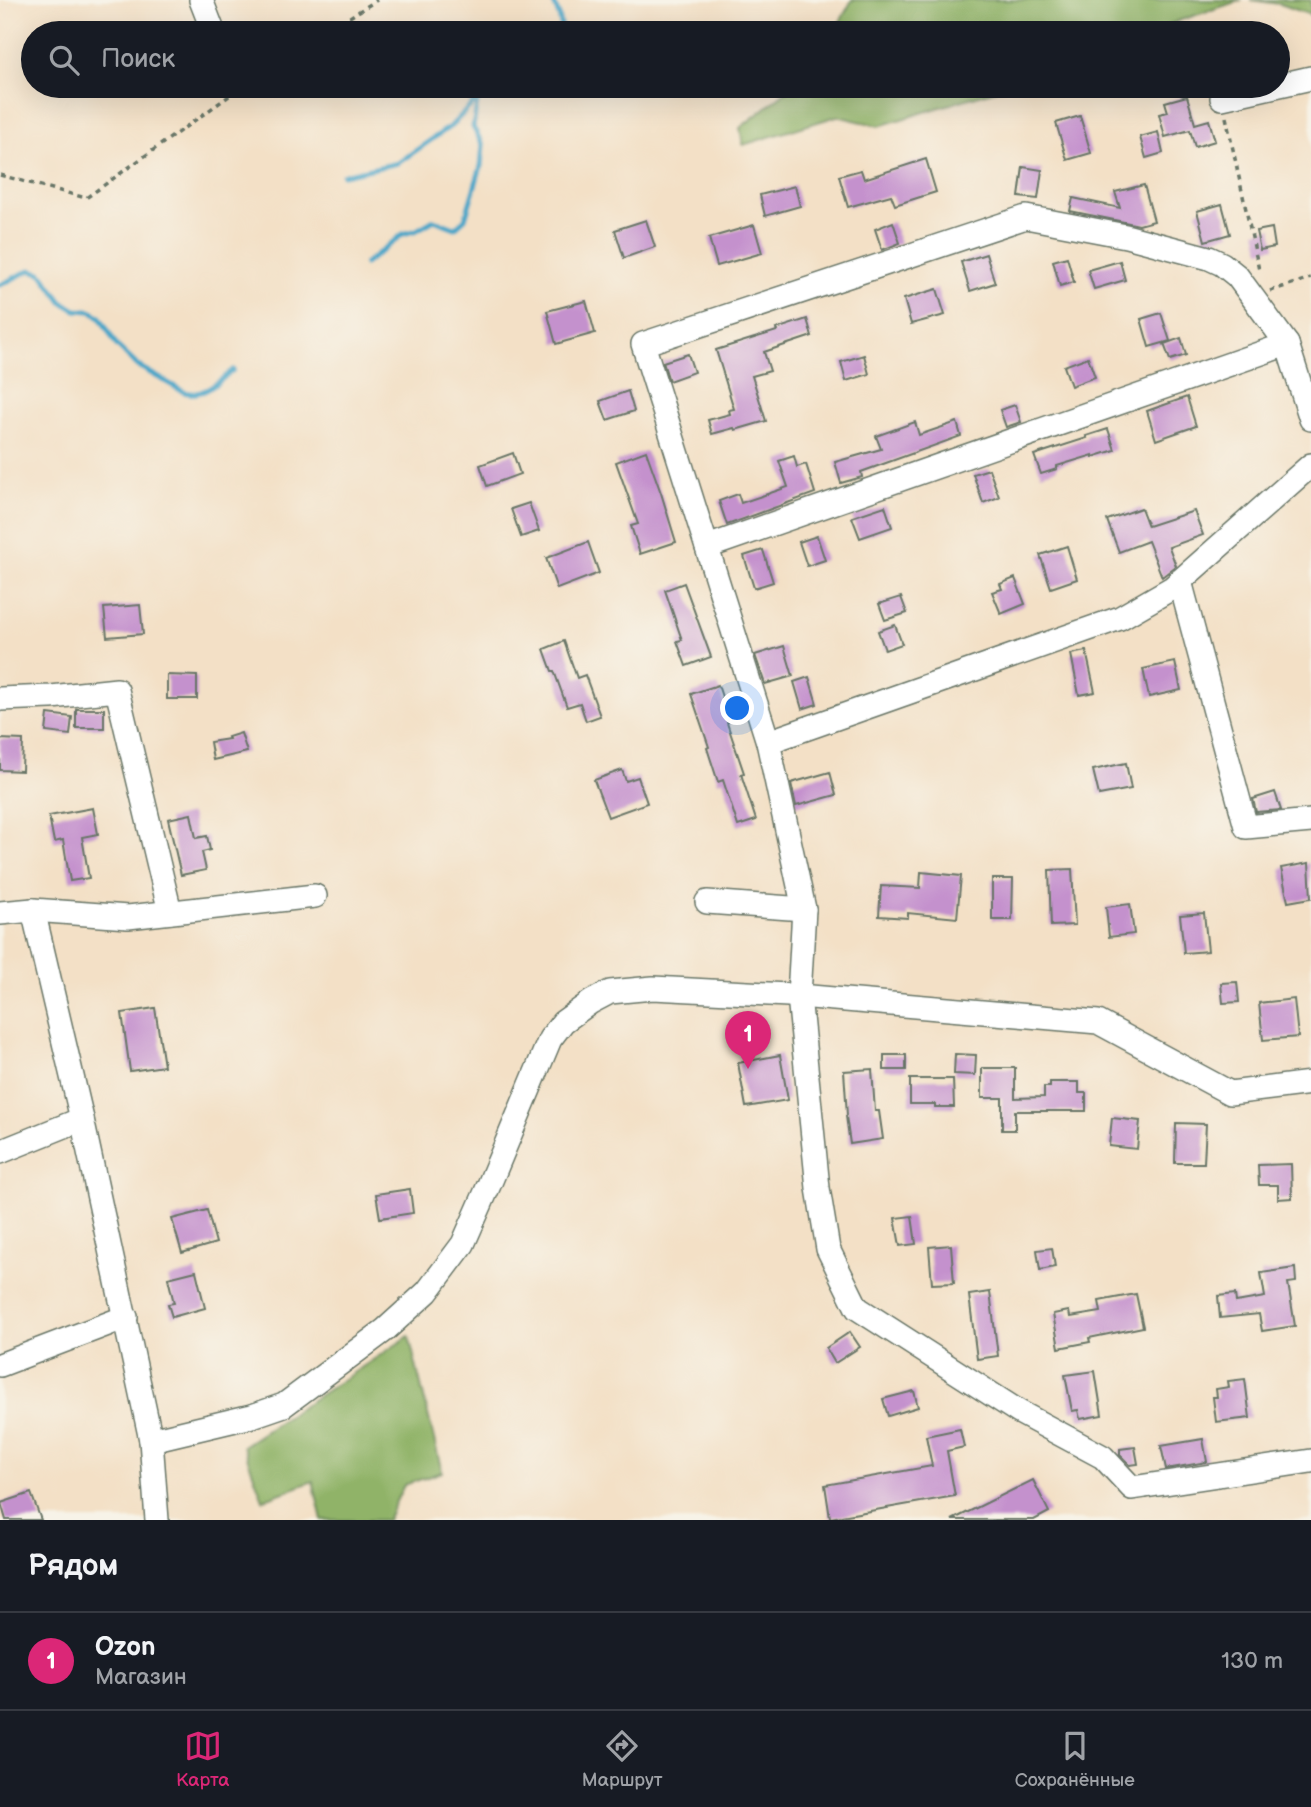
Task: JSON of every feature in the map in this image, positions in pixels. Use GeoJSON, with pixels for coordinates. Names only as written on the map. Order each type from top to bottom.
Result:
{"type":"FeatureCollection","features":[{"type":"Feature","properties":{"kind":"street"},"geometry":{"type":"LineString","coordinates":[[201,0],[209,21]]}},
{"type":"Feature","properties":{"kind":"street"},"geometry":{"type":"LineString","coordinates":[[1290,83],[1311,78]]}},
{"type":"Feature","properties":{"kind":"street"},"geometry":{"type":"LineString","coordinates":[[1311,419],[1287,344],[1237,276],[1222,264],[1209,258],[1126,236],[1026,217],[643,344],[768,741],[804,909],[799,996],[818,1188],[828,1249],[857,1308],[1019,1412],[1103,1457],[1132,1488],[1311,1461]]}},
{"type":"Feature","properties":{"kind":"street"},"geometry":{"type":"LineString","coordinates":[[707,547],[1287,344]]}},
{"type":"Feature","properties":{"kind":"street"},"geometry":{"type":"LineString","coordinates":[[768,741],[1120,618],[1172,588],[1311,465]]}},
{"type":"Feature","properties":{"kind":"street"},"geometry":{"type":"LineString","coordinates":[[1180,581],[1246,827],[1311,821]]}},
{"type":"Feature","properties":{"kind":"street"},"geometry":{"type":"LineString","coordinates":[[0,699],[117,690],[170,912]]}},
{"type":"Feature","properties":{"kind":"street"},"geometry":{"type":"LineString","coordinates":[[0,913],[33,909],[128,917],[315,896]]}},
{"type":"Feature","properties":{"kind":"street"},"geometry":{"type":"LineString","coordinates":[[707,902],[804,909]]}},
{"type":"Feature","properties":{"kind":"street"},"geometry":{"type":"LineString","coordinates":[[33,909],[82,1119],[151,1440],[157,1520]]}},
{"type":"Feature","properties":{"kind":"street"},"geometry":{"type":"LineString","coordinates":[[151,1440],[252,1416],[284,1405],[385,1330],[427,1292],[463,1244],[550,1039],[563,1022],[610,992],[653,988],[799,996],[1098,1023],[1230,1093],[1311,1083]]}},
{"type":"Feature","properties":{"kind":"street"},"geometry":{"type":"LineString","coordinates":[[0,1152],[82,1119]]}},
{"type":"Feature","properties":{"kind":"street"},"geometry":{"type":"LineString","coordinates":[[0,1365],[126,1317]]}},
{"type":"Feature","properties":{"kind":"path"},"geometry":{"type":"LineString","coordinates":[[343,21],[377,0]]}},
{"type":"Feature","properties":{"kind":"path"},"geometry":{"type":"LineString","coordinates":[[0,175],[86,198],[226,98]]}},
{"type":"Feature","properties":{"kind":"path"},"geometry":{"type":"LineString","coordinates":[[1222,98],[1261,280]]}},
{"type":"Feature","properties":{"kind":"path"},"geometry":{"type":"LineString","coordinates":[[1264,293],[1311,278]]}},
{"type":"Feature","properties":{"kind":"green space"},"geometry":{"type":"Polygon","coordinates":[[[852,0],[1242,0],[1178,21],[841,21],[852,0]]]}},
{"type":"Feature","properties":{"kind":"green space"},"geometry":{"type":"Polygon","coordinates":[[[1250,0],[1311,0],[1311,15],[1280,4],[1250,0]]]}},
{"type":"Feature","properties":{"kind":"green space"},"geometry":{"type":"Polygon","coordinates":[[[778,98],[970,98],[879,126],[837,116],[743,145],[740,128],[778,98]]]}},
{"type":"Feature","properties":{"kind":"green space"},"geometry":{"type":"Polygon","coordinates":[[[409,1336],[442,1472],[404,1485],[387,1520],[322,1520],[313,1481],[263,1500],[243,1446],[409,1336]]]}},
{"type":"Feature","properties":{"kind":"building"},"geometry":{"type":"Polygon","coordinates":[[[1188,98],[1195,124],[1209,120],[1215,141],[1195,147],[1190,130],[1165,137],[1159,114],[1168,112],[1165,102],[1188,98]]]}},
{"type":"Feature","properties":{"kind":"building"},"geometry":{"type":"Polygon","coordinates":[[[1080,116],[1091,153],[1067,160],[1056,123],[1080,116]]]}},
{"type":"Feature","properties":{"kind":"building"},"geometry":{"type":"Polygon","coordinates":[[[1158,132],[1163,153],[1146,158],[1140,137],[1158,132]]]}},
{"type":"Feature","properties":{"kind":"building"},"geometry":{"type":"Polygon","coordinates":[[[926,159],[936,192],[895,205],[891,195],[848,207],[839,176],[861,170],[864,179],[926,159]]]}},
{"type":"Feature","properties":{"kind":"building"},"geometry":{"type":"Polygon","coordinates":[[[1023,167],[1042,170],[1038,199],[1019,197],[1023,167]]]}},
{"type":"Feature","properties":{"kind":"building"},"geometry":{"type":"Polygon","coordinates":[[[1144,185],[1154,221],[1139,225],[1070,211],[1073,198],[1120,208],[1115,192],[1144,185]]]}},
{"type":"Feature","properties":{"kind":"building"},"geometry":{"type":"Polygon","coordinates":[[[795,186],[800,206],[765,216],[760,195],[795,186]]]}},
{"type":"Feature","properties":{"kind":"building"},"geometry":{"type":"Polygon","coordinates":[[[1222,204],[1230,234],[1205,241],[1197,211],[1222,204]]]}},
{"type":"Feature","properties":{"kind":"building"},"geometry":{"type":"Polygon","coordinates":[[[646,220],[655,247],[624,258],[615,230],[646,220]]]}},
{"type":"Feature","properties":{"kind":"building"},"geometry":{"type":"Polygon","coordinates":[[[893,222],[900,243],[882,250],[875,229],[893,222]]]}},
{"type":"Feature","properties":{"kind":"building"},"geometry":{"type":"Polygon","coordinates":[[[754,225],[762,253],[717,266],[709,238],[754,225]]]}},
{"type":"Feature","properties":{"kind":"building"},"geometry":{"type":"Polygon","coordinates":[[[1272,228],[1275,247],[1260,250],[1256,231],[1272,228]]]}},
{"type":"Feature","properties":{"kind":"building"},"geometry":{"type":"Polygon","coordinates":[[[986,254],[995,283],[970,291],[961,262],[986,254]]]}},
{"type":"Feature","properties":{"kind":"building"},"geometry":{"type":"Polygon","coordinates":[[[1067,257],[1074,282],[1060,286],[1053,261],[1067,257]]]}},
{"type":"Feature","properties":{"kind":"building"},"geometry":{"type":"Polygon","coordinates":[[[1120,261],[1125,280],[1094,289],[1088,270],[1120,261]]]}},
{"type":"Feature","properties":{"kind":"building"},"geometry":{"type":"Polygon","coordinates":[[[937,289],[945,315],[911,324],[904,299],[937,289]]]}},
{"type":"Feature","properties":{"kind":"building"},"geometry":{"type":"Polygon","coordinates":[[[586,301],[595,333],[556,344],[547,311],[586,301]]]}},
{"type":"Feature","properties":{"kind":"building"},"geometry":{"type":"Polygon","coordinates":[[[1161,313],[1170,341],[1149,347],[1141,319],[1161,313]]]}},
{"type":"Feature","properties":{"kind":"building"},"geometry":{"type":"Polygon","coordinates":[[[807,319],[812,336],[764,352],[770,371],[752,376],[766,421],[712,434],[708,420],[730,414],[729,410],[734,409],[716,350],[807,319]]]}},
{"type":"Feature","properties":{"kind":"building"},"geometry":{"type":"Polygon","coordinates":[[[1181,338],[1186,355],[1170,360],[1164,344],[1181,338]]]}},
{"type":"Feature","properties":{"kind":"building"},"geometry":{"type":"Polygon","coordinates":[[[688,354],[694,372],[669,381],[663,362],[688,354]]]}},
{"type":"Feature","properties":{"kind":"building"},"geometry":{"type":"Polygon","coordinates":[[[864,355],[869,374],[846,381],[841,362],[864,355]]]}},
{"type":"Feature","properties":{"kind":"building"},"geometry":{"type":"Polygon","coordinates":[[[1088,357],[1095,377],[1071,386],[1064,366],[1088,357]]]}},
{"type":"Feature","properties":{"kind":"building"},"geometry":{"type":"Polygon","coordinates":[[[628,391],[634,411],[607,420],[600,401],[628,391]]]}},
{"type":"Feature","properties":{"kind":"building"},"geometry":{"type":"Polygon","coordinates":[[[1187,397],[1196,426],[1156,440],[1147,411],[1187,397]]]}},
{"type":"Feature","properties":{"kind":"building"},"geometry":{"type":"Polygon","coordinates":[[[1015,405],[1021,422],[1006,427],[1000,410],[1015,405]]]}},
{"type":"Feature","properties":{"kind":"building"},"geometry":{"type":"Polygon","coordinates":[[[915,422],[919,435],[957,422],[961,436],[861,472],[862,477],[841,483],[835,462],[881,449],[876,436],[915,422]]]}},
{"type":"Feature","properties":{"kind":"building"},"geometry":{"type":"Polygon","coordinates":[[[1108,429],[1115,450],[1057,466],[1057,469],[1041,474],[1034,455],[1108,429]]]}},
{"type":"Feature","properties":{"kind":"building"},"geometry":{"type":"Polygon","coordinates":[[[646,451],[676,542],[640,554],[631,526],[638,524],[616,462],[646,451]]]}},
{"type":"Feature","properties":{"kind":"building"},"geometry":{"type":"Polygon","coordinates":[[[513,453],[520,474],[487,486],[480,465],[513,453]]]}},
{"type":"Feature","properties":{"kind":"building"},"geometry":{"type":"Polygon","coordinates":[[[794,456],[797,467],[806,464],[815,493],[727,525],[719,501],[738,494],[741,503],[788,487],[779,461],[794,456]]]}},
{"type":"Feature","properties":{"kind":"building"},"geometry":{"type":"Polygon","coordinates":[[[989,469],[999,497],[983,503],[973,474],[989,469]]]}},
{"type":"Feature","properties":{"kind":"building"},"geometry":{"type":"Polygon","coordinates":[[[529,503],[539,531],[521,537],[511,509],[529,503]]]}},
{"type":"Feature","properties":{"kind":"building"},"geometry":{"type":"Polygon","coordinates":[[[885,506],[892,527],[860,538],[852,517],[885,506]]]}},
{"type":"Feature","properties":{"kind":"building"},"geometry":{"type":"Polygon","coordinates":[[[1141,508],[1148,526],[1194,511],[1203,535],[1169,547],[1176,566],[1162,577],[1148,541],[1119,552],[1107,520],[1141,508]]]}},
{"type":"Feature","properties":{"kind":"building"},"geometry":{"type":"Polygon","coordinates":[[[817,536],[825,560],[807,566],[799,542],[817,536]]]}},
{"type":"Feature","properties":{"kind":"building"},"geometry":{"type":"Polygon","coordinates":[[[588,542],[599,573],[557,589],[546,558],[588,542]]]}},
{"type":"Feature","properties":{"kind":"building"},"geometry":{"type":"Polygon","coordinates":[[[1067,546],[1077,579],[1051,588],[1040,555],[1067,546]]]}},
{"type":"Feature","properties":{"kind":"building"},"geometry":{"type":"Polygon","coordinates":[[[763,550],[773,582],[754,588],[744,556],[763,550]]]}},
{"type":"Feature","properties":{"kind":"building"},"geometry":{"type":"Polygon","coordinates":[[[1015,578],[1025,604],[1001,614],[992,592],[1002,589],[1000,584],[1015,578]]]}},
{"type":"Feature","properties":{"kind":"building"},"geometry":{"type":"Polygon","coordinates":[[[684,583],[711,657],[686,666],[677,641],[682,640],[665,590],[684,583]]]}},
{"type":"Feature","properties":{"kind":"building"},"geometry":{"type":"Polygon","coordinates":[[[901,597],[907,613],[885,620],[879,604],[901,597]]]}},
{"type":"Feature","properties":{"kind":"building"},"geometry":{"type":"Polygon","coordinates":[[[140,605],[143,634],[107,637],[104,608],[140,605]]]}},
{"type":"Feature","properties":{"kind":"building"},"geometry":{"type":"Polygon","coordinates":[[[895,625],[902,644],[885,650],[878,631],[895,625]]]}},
{"type":"Feature","properties":{"kind":"building"},"geometry":{"type":"Polygon","coordinates":[[[564,641],[577,678],[585,675],[600,716],[586,721],[580,703],[567,707],[544,649],[564,641]]]}},
{"type":"Feature","properties":{"kind":"building"},"geometry":{"type":"Polygon","coordinates":[[[784,646],[793,676],[765,684],[755,655],[784,646]]]}},
{"type":"Feature","properties":{"kind":"building"},"geometry":{"type":"Polygon","coordinates":[[[1086,651],[1095,692],[1079,695],[1071,654],[1086,651]]]}},
{"type":"Feature","properties":{"kind":"building"},"geometry":{"type":"Polygon","coordinates":[[[1175,662],[1181,690],[1149,697],[1143,669],[1175,662]]]}},
{"type":"Feature","properties":{"kind":"building"},"geometry":{"type":"Polygon","coordinates":[[[167,675],[197,676],[197,699],[167,699],[167,675]]]}},
{"type":"Feature","properties":{"kind":"building"},"geometry":{"type":"Polygon","coordinates":[[[809,677],[817,704],[802,709],[794,682],[809,677]]]}},
{"type":"Feature","properties":{"kind":"building"},"geometry":{"type":"Polygon","coordinates":[[[718,685],[756,820],[738,826],[723,780],[718,782],[691,694],[718,685]]]}},
{"type":"Feature","properties":{"kind":"building"},"geometry":{"type":"Polygon","coordinates":[[[76,709],[104,709],[104,728],[76,728],[76,709]]]}},
{"type":"Feature","properties":{"kind":"building"},"geometry":{"type":"Polygon","coordinates":[[[48,714],[72,717],[70,735],[46,732],[48,714]]]}},
{"type":"Feature","properties":{"kind":"building"},"geometry":{"type":"Polygon","coordinates":[[[241,733],[247,752],[213,760],[210,742],[229,739],[228,737],[241,733]]]}},
{"type":"Feature","properties":{"kind":"building"},"geometry":{"type":"Polygon","coordinates":[[[0,739],[23,740],[22,771],[0,770],[0,739]]]}},
{"type":"Feature","properties":{"kind":"building"},"geometry":{"type":"Polygon","coordinates":[[[1126,763],[1131,789],[1099,795],[1093,770],[1126,763]]]}},
{"type":"Feature","properties":{"kind":"building"},"geometry":{"type":"Polygon","coordinates":[[[622,770],[626,781],[638,777],[647,803],[608,817],[594,780],[622,770]]]}},
{"type":"Feature","properties":{"kind":"building"},"geometry":{"type":"Polygon","coordinates":[[[830,772],[836,795],[796,806],[791,783],[830,772]]]}},
{"type":"Feature","properties":{"kind":"building"},"geometry":{"type":"Polygon","coordinates":[[[1275,792],[1281,810],[1256,812],[1253,799],[1275,792]]]}},
{"type":"Feature","properties":{"kind":"building"},"geometry":{"type":"Polygon","coordinates":[[[93,808],[98,834],[82,837],[89,878],[70,881],[63,840],[54,842],[49,816],[93,808]]]}},
{"type":"Feature","properties":{"kind":"building"},"geometry":{"type":"Polygon","coordinates":[[[191,814],[196,838],[207,836],[210,850],[202,852],[206,870],[181,875],[168,819],[191,814]]]}},
{"type":"Feature","properties":{"kind":"building"},"geometry":{"type":"Polygon","coordinates":[[[1309,863],[1311,898],[1288,902],[1281,868],[1309,863]]]}},
{"type":"Feature","properties":{"kind":"building"},"geometry":{"type":"Polygon","coordinates":[[[1072,869],[1075,925],[1051,926],[1049,870],[1072,869]]]}},
{"type":"Feature","properties":{"kind":"building"},"geometry":{"type":"Polygon","coordinates":[[[921,872],[961,876],[957,918],[908,913],[908,918],[879,916],[881,886],[920,888],[921,872]]]}},
{"type":"Feature","properties":{"kind":"building"},"geometry":{"type":"Polygon","coordinates":[[[992,879],[1013,879],[1012,920],[992,920],[992,879]]]}},
{"type":"Feature","properties":{"kind":"building"},"geometry":{"type":"Polygon","coordinates":[[[1130,904],[1134,934],[1109,937],[1106,907],[1130,904]]]}},
{"type":"Feature","properties":{"kind":"building"},"geometry":{"type":"Polygon","coordinates":[[[1204,913],[1208,951],[1184,953],[1180,915],[1204,913]]]}},
{"type":"Feature","properties":{"kind":"building"},"geometry":{"type":"Polygon","coordinates":[[[1237,982],[1239,1002],[1223,1003],[1221,983],[1237,982]]]}},
{"type":"Feature","properties":{"kind":"building"},"geometry":{"type":"Polygon","coordinates":[[[1294,999],[1298,1037],[1263,1040],[1259,1003],[1294,999]]]}},
{"type":"Feature","properties":{"kind":"building"},"geometry":{"type":"Polygon","coordinates":[[[155,1008],[164,1066],[130,1071],[122,1013],[155,1008]]]}},
{"type":"Feature","properties":{"kind":"building"},"geometry":{"type":"Polygon","coordinates":[[[955,1054],[976,1055],[975,1075],[954,1074],[955,1054]]]}},
{"type":"Feature","properties":{"kind":"building"},"geometry":{"type":"Polygon","coordinates":[[[780,1055],[788,1100],[746,1107],[738,1063],[780,1055]]]}},
{"type":"Feature","properties":{"kind":"building"},"geometry":{"type":"Polygon","coordinates":[[[884,1055],[906,1055],[906,1070],[884,1070],[884,1055]]]}},
{"type":"Feature","properties":{"kind":"building"},"geometry":{"type":"Polygon","coordinates":[[[982,1068],[1015,1068],[1015,1098],[1044,1097],[1044,1087],[1050,1087],[1050,1082],[1079,1082],[1079,1093],[1086,1093],[1086,1111],[1015,1111],[1015,1130],[1002,1130],[1002,1098],[982,1098],[982,1068]]]}},
{"type":"Feature","properties":{"kind":"building"},"geometry":{"type":"Polygon","coordinates":[[[872,1069],[875,1111],[879,1111],[883,1139],[850,1144],[844,1071],[872,1069]]]}},
{"type":"Feature","properties":{"kind":"building"},"geometry":{"type":"Polygon","coordinates":[[[910,1079],[953,1079],[954,1107],[910,1104],[910,1079]]]}},
{"type":"Feature","properties":{"kind":"building"},"geometry":{"type":"Polygon","coordinates":[[[1112,1118],[1140,1121],[1137,1149],[1109,1146],[1112,1118]]]}},
{"type":"Feature","properties":{"kind":"building"},"geometry":{"type":"Polygon","coordinates":[[[1176,1123],[1206,1124],[1204,1163],[1175,1163],[1176,1123]]]}},
{"type":"Feature","properties":{"kind":"building"},"geometry":{"type":"Polygon","coordinates":[[[1291,1164],[1292,1198],[1278,1199],[1278,1185],[1259,1185],[1258,1165],[1291,1164]]]}},
{"type":"Feature","properties":{"kind":"building"},"geometry":{"type":"Polygon","coordinates":[[[410,1189],[413,1213],[380,1218],[376,1194],[410,1189]]]}},
{"type":"Feature","properties":{"kind":"building"},"geometry":{"type":"Polygon","coordinates":[[[207,1210],[216,1243],[182,1253],[172,1219],[207,1210]]]}},
{"type":"Feature","properties":{"kind":"building"},"geometry":{"type":"Polygon","coordinates":[[[912,1216],[916,1244],[900,1246],[895,1218],[912,1216]]]}},
{"type":"Feature","properties":{"kind":"building"},"geometry":{"type":"Polygon","coordinates":[[[951,1245],[954,1283],[932,1284],[929,1247],[951,1245]]]}},
{"type":"Feature","properties":{"kind":"building"},"geometry":{"type":"Polygon","coordinates":[[[1052,1248],[1055,1267],[1040,1270],[1037,1250],[1052,1248]]]}},
{"type":"Feature","properties":{"kind":"building"},"geometry":{"type":"Polygon","coordinates":[[[1295,1268],[1296,1282],[1288,1283],[1295,1326],[1262,1331],[1259,1314],[1220,1318],[1218,1296],[1235,1294],[1236,1302],[1265,1297],[1261,1273],[1295,1268]]]}},
{"type":"Feature","properties":{"kind":"building"},"geometry":{"type":"Polygon","coordinates":[[[196,1271],[205,1308],[172,1317],[168,1304],[174,1303],[168,1278],[196,1271]]]}},
{"type":"Feature","properties":{"kind":"building"},"geometry":{"type":"Polygon","coordinates":[[[990,1292],[998,1356],[977,1359],[969,1295],[990,1292]]]}},
{"type":"Feature","properties":{"kind":"building"},"geometry":{"type":"Polygon","coordinates":[[[1136,1294],[1143,1327],[1089,1338],[1090,1342],[1059,1348],[1053,1314],[1069,1311],[1070,1317],[1101,1312],[1099,1301],[1136,1294]]]}},
{"type":"Feature","properties":{"kind":"building"},"geometry":{"type":"Polygon","coordinates":[[[850,1332],[860,1347],[835,1363],[826,1348],[850,1332]]]}},
{"type":"Feature","properties":{"kind":"building"},"geometry":{"type":"Polygon","coordinates":[[[1095,1371],[1102,1415],[1080,1419],[1078,1410],[1072,1411],[1065,1375],[1095,1371]]]}},
{"type":"Feature","properties":{"kind":"building"},"geometry":{"type":"Polygon","coordinates":[[[1245,1379],[1250,1418],[1216,1422],[1213,1397],[1217,1397],[1216,1389],[1229,1387],[1228,1381],[1245,1379]]]}},
{"type":"Feature","properties":{"kind":"building"},"geometry":{"type":"Polygon","coordinates":[[[914,1391],[918,1407],[888,1416],[883,1399],[914,1391]]]}},
{"type":"Feature","properties":{"kind":"building"},"geometry":{"type":"Polygon","coordinates":[[[960,1429],[964,1447],[947,1451],[955,1496],[830,1518],[825,1485],[932,1466],[926,1436],[960,1429]]]}},
{"type":"Feature","properties":{"kind":"building"},"geometry":{"type":"Polygon","coordinates":[[[1203,1439],[1207,1462],[1166,1469],[1161,1446],[1203,1439]]]}},
{"type":"Feature","properties":{"kind":"building"},"geometry":{"type":"Polygon","coordinates":[[[1135,1447],[1138,1464],[1130,1465],[1120,1455],[1120,1449],[1135,1447]]]}},
{"type":"Feature","properties":{"kind":"building"},"geometry":{"type":"Polygon","coordinates":[[[1033,1480],[1049,1512],[1034,1520],[952,1520],[1033,1480]]]}},
{"type":"Feature","properties":{"kind":"building"},"geometry":{"type":"Polygon","coordinates":[[[31,1493],[41,1520],[6,1520],[1,1503],[31,1493]]]}},
{"type":"Feature","properties":{"kind":"waterway"},"geometry":{"type":"LineString","coordinates":[[555,0],[560,21]]}},
{"type":"Feature","properties":{"kind":"waterway"},"geometry":{"type":"LineString","coordinates":[[343,175],[398,163],[451,126],[478,98]]}},
{"type":"Feature","properties":{"kind":"waterway"},"geometry":{"type":"LineString","coordinates":[[365,264],[403,234],[417,230],[434,220],[455,228],[465,219],[481,166],[483,145],[473,127],[478,98]]}},
{"type":"Feature","properties":{"kind":"waterway"},"geometry":{"type":"LineString","coordinates":[[0,285],[30,270],[41,273],[62,302],[76,310],[91,311],[100,317],[117,346],[138,366],[184,392],[204,391],[233,370]]}},
{"type":"Feature","properties":{"kind":"place","name":"Ozon"},"geometry":{"type":"Point","coordinates":[748,1069]}}]}
